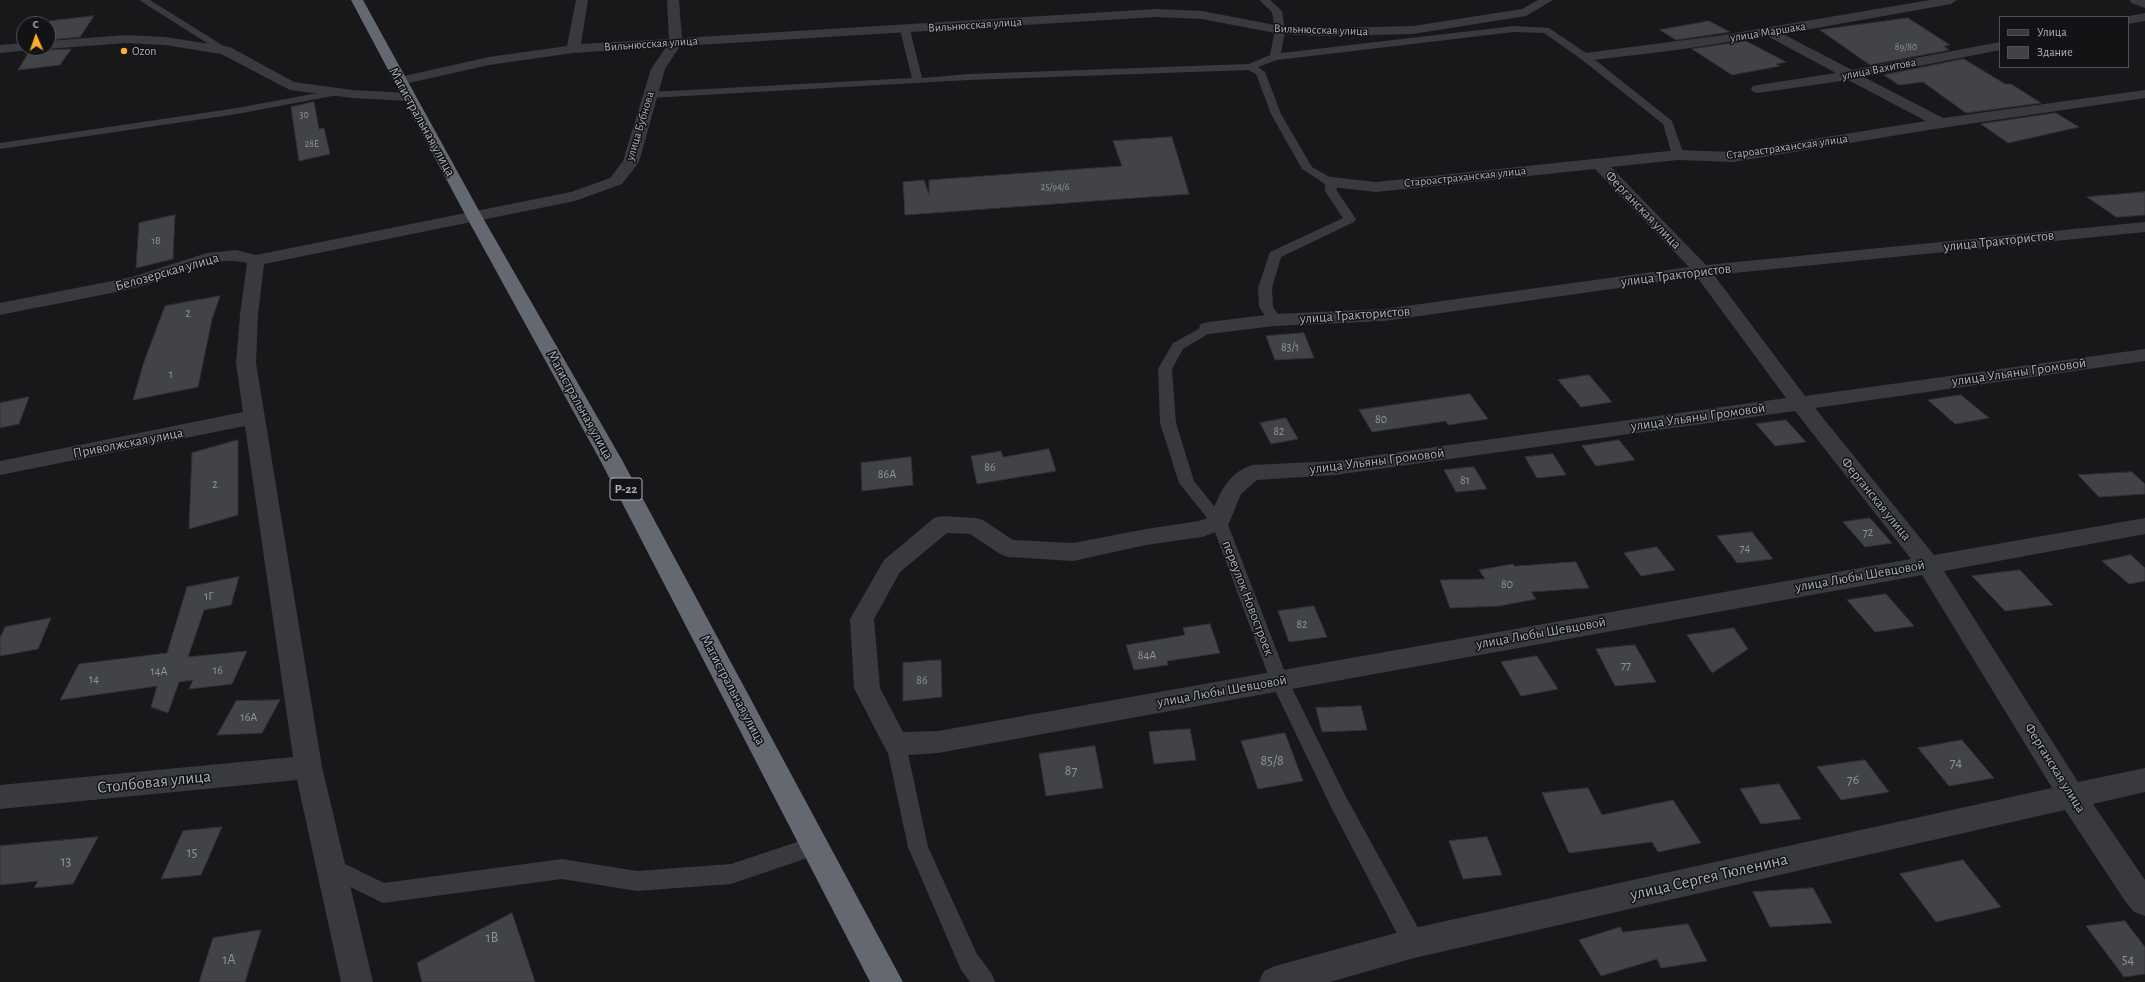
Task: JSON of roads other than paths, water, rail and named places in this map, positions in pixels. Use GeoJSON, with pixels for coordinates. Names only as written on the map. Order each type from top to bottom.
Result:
{"type":"FeatureCollection","features":[{"type":"Feature","properties":{"kind":"highway","name":"Магистральная улица"},"geometry":{"type":"LineString","coordinates":[[357,0],[475,218],[611,460],[887,982]]}},
{"type":"Feature","properties":{"kind":"street"},"geometry":{"type":"LineString","coordinates":[[573,49],[582,0]]}},
{"type":"Feature","properties":{"kind":"street"},"geometry":{"type":"LineString","coordinates":[[673,0],[676,42]]}},
{"type":"Feature","properties":{"kind":"street","name":"Вильнюсская улица"},"geometry":{"type":"LineString","coordinates":[[225,50],[290,86],[339,92],[404,89],[490,61],[573,49],[905,30],[1156,13],[1202,15],[1280,30],[1329,32],[1413,30],[1526,12],[1547,0]]}},
{"type":"Feature","properties":{"kind":"street","name":"улица Маршака"},"geometry":{"type":"LineString","coordinates":[[1585,57],[1642,51],[1771,33],[1951,0]]}},
{"type":"Feature","properties":{"kind":"street"},"geometry":{"type":"LineString","coordinates":[[2136,0],[2145,4]]}},
{"type":"Feature","properties":{"kind":"street"},"geometry":{"type":"LineString","coordinates":[[2129,20],[2145,17]]}},
{"type":"Feature","properties":{"kind":"street"},"geometry":{"type":"LineString","coordinates":[[1771,33],[1941,123]]}},
{"type":"Feature","properties":{"kind":"street"},"geometry":{"type":"LineString","coordinates":[[56,44],[126,39],[165,41],[225,50]]}},
{"type":"Feature","properties":{"kind":"street","name":"улица Бубнова"},"geometry":{"type":"LineString","coordinates":[[475,218],[575,196],[616,181],[631,162],[658,69],[676,42]]}},
{"type":"Feature","properties":{"kind":"street","name":"улица Вахитова"},"geometry":{"type":"LineString","coordinates":[[1758,89],[1851,75],[1999,46]]}},
{"type":"Feature","properties":{"kind":"street"},"geometry":{"type":"LineString","coordinates":[[0,49],[16,48]]}},
{"type":"Feature","properties":{"kind":"street","name":"Староастраханская улица"},"geometry":{"type":"LineString","coordinates":[[1331,182],[1376,187],[1678,155],[1733,157],[1941,123],[2145,94]]}},
{"type":"Feature","properties":{"kind":"street","name":"Ферганская улица"},"geometry":{"type":"LineString","coordinates":[[1598,163],[1702,271],[1800,403],[1928,564],[2071,795],[2135,891],[2145,902]]}},
{"type":"Feature","properties":{"kind":"street","name":"Белозерская улица"},"geometry":{"type":"LineString","coordinates":[[0,309],[136,282],[207,258],[236,255],[256,260],[475,218]]}},
{"type":"Feature","properties":{"kind":"street","name":"улица Трактористов"},"geometry":{"type":"LineString","coordinates":[[1208,328],[1275,320],[1384,315],[1702,271],[2145,227]]}},
{"type":"Feature","properties":{"kind":"street"},"geometry":{"type":"LineString","coordinates":[[256,260],[249,315],[246,363],[308,767],[357,982]]}},
{"type":"Feature","properties":{"kind":"street","name":"улица Ульяны Громовой"},"geometry":{"type":"LineString","coordinates":[[1219,522],[1232,490],[1252,473],[1335,468],[2145,355]]}},
{"type":"Feature","properties":{"kind":"street","name":"Приволжская улица"},"geometry":{"type":"LineString","coordinates":[[0,468],[255,417]]}},
{"type":"Feature","properties":{"kind":"street"},"geometry":{"type":"LineString","coordinates":[[896,744],[867,688],[862,619],[892,566],[942,524],[975,526],[1008,548],[1073,552],[1146,537],[1202,529],[1219,522]]}},
{"type":"Feature","properties":{"kind":"street","name":"улица Любы Шевцовой"},"geometry":{"type":"LineString","coordinates":[[896,744],[938,742],[2145,526]]}},
{"type":"Feature","properties":{"kind":"street","name":"Столбовая улица"},"geometry":{"type":"LineString","coordinates":[[0,797],[308,767]]}},
{"type":"Feature","properties":{"kind":"street","name":"улица Сергея Тюленина"},"geometry":{"type":"LineString","coordinates":[[1275,982],[1414,943],[2071,795],[2145,780]]}},
{"type":"Feature","properties":{"kind":"lane"},"geometry":{"type":"LineString","coordinates":[[144,0],[225,50]]}},
{"type":"Feature","properties":{"kind":"lane"},"geometry":{"type":"LineString","coordinates":[[1264,0],[1277,11],[1280,30],[1276,57]]}},
{"type":"Feature","properties":{"kind":"lane"},"geometry":{"type":"LineString","coordinates":[[650,95],[969,77],[1250,67],[1276,57],[1514,29],[1546,30],[1585,57],[1668,124],[1678,155]]}},
{"type":"Feature","properties":{"kind":"lane"},"geometry":{"type":"LineString","coordinates":[[905,30],[918,81]]}},
{"type":"Feature","properties":{"kind":"lane"},"geometry":{"type":"LineString","coordinates":[[1250,67],[1260,72],[1276,114],[1308,169],[1331,182],[1331,191],[1350,219],[1275,255],[1265,288],[1266,307],[1275,320]]}},
{"type":"Feature","properties":{"kind":"lane"},"geometry":{"type":"LineString","coordinates":[[0,146],[237,111],[339,92]]}},
{"type":"Feature","properties":{"kind":"lane","name":"переулок Новостроек"},"geometry":{"type":"LineString","coordinates":[[1208,328],[1178,346],[1165,369],[1168,423],[1187,483],[1219,522],[1279,680],[1338,801],[1414,943]]}},
{"type":"Feature","properties":{"kind":"lane"},"geometry":{"type":"LineString","coordinates":[[896,744],[918,847],[969,962],[984,982]]}},
{"type":"Feature","properties":{"kind":"lane"},"geometry":{"type":"LineString","coordinates":[[331,867],[384,893],[562,869],[638,881],[731,874],[815,846]]}},
{"type":"Feature","properties":{"kind":"place","name":"Ozon"},"geometry":{"type":"Point","coordinates":[124,51]}}]}
